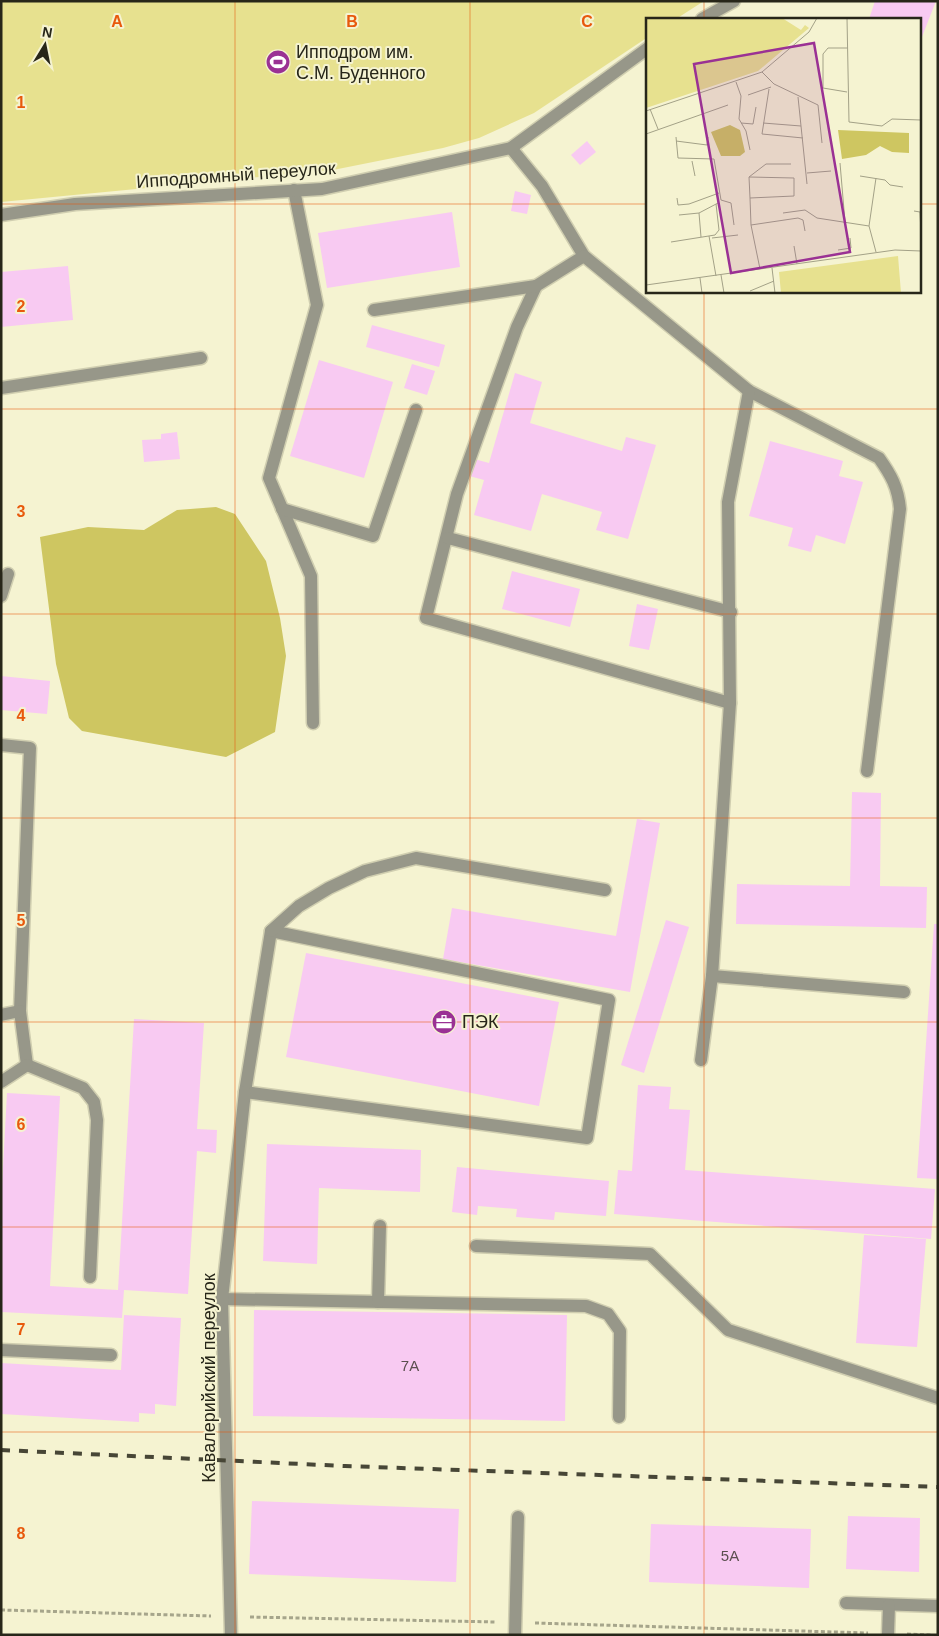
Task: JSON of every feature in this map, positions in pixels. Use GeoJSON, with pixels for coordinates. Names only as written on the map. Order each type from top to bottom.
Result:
{"type":"FeatureCollection","features":[{"type":"Feature","properties":{"kind":"street"},"geometry":{"type":"LineString","coordinates":[[704,18],[734,1]]}},
{"type":"Feature","properties":{"kind":"street","name":"Ипподромный переулок"},"geometry":{"type":"LineString","coordinates":[[1,215],[75,204],[322,189],[511,148],[646,49]]}},
{"type":"Feature","properties":{"kind":"street"},"geometry":{"type":"LineString","coordinates":[[511,148],[542,186],[584,256],[749,391],[879,458],[898,489],[900,509],[867,771]]}},
{"type":"Feature","properties":{"kind":"street"},"geometry":{"type":"LineString","coordinates":[[294,190],[317,305],[269,478],[311,576],[313,723]]}},
{"type":"Feature","properties":{"kind":"street"},"geometry":{"type":"LineString","coordinates":[[374,310],[536,286],[584,256]]}},
{"type":"Feature","properties":{"kind":"street"},"geometry":{"type":"LineString","coordinates":[[536,286],[518,327],[457,494],[448,538],[426,618],[730,703]]}},
{"type":"Feature","properties":{"kind":"street"},"geometry":{"type":"LineString","coordinates":[[1,388],[202,358]]}},
{"type":"Feature","properties":{"kind":"street"},"geometry":{"type":"LineString","coordinates":[[701,1060],[712,976],[730,703],[731,612],[728,502],[749,391]]}},
{"type":"Feature","properties":{"kind":"street"},"geometry":{"type":"LineString","coordinates":[[282,509],[373,536],[416,410]]}},
{"type":"Feature","properties":{"kind":"street"},"geometry":{"type":"LineString","coordinates":[[448,538],[731,612]]}},
{"type":"Feature","properties":{"kind":"street"},"geometry":{"type":"LineString","coordinates":[[1,596],[8,574]]}},
{"type":"Feature","properties":{"kind":"street"},"geometry":{"type":"LineString","coordinates":[[1,745],[30,748],[20,1011],[27,1065]]}},
{"type":"Feature","properties":{"kind":"street"},"geometry":{"type":"LineString","coordinates":[[271,932],[300,906],[330,888],[365,871],[416,858],[605,890]]}},
{"type":"Feature","properties":{"kind":"street"},"geometry":{"type":"LineString","coordinates":[[245,1092],[587,1138],[597,1079],[609,1000],[271,932]]}},
{"type":"Feature","properties":{"kind":"street","name":"Кавалерийский переулок"},"geometry":{"type":"LineString","coordinates":[[231,1635],[222,1299],[245,1092],[271,932]]}},
{"type":"Feature","properties":{"kind":"street"},"geometry":{"type":"LineString","coordinates":[[712,976],[904,992]]}},
{"type":"Feature","properties":{"kind":"street"},"geometry":{"type":"LineString","coordinates":[[1,1014],[20,1011]]}},
{"type":"Feature","properties":{"kind":"street"},"geometry":{"type":"LineString","coordinates":[[1,1082],[27,1065]]}},
{"type":"Feature","properties":{"kind":"street"},"geometry":{"type":"LineString","coordinates":[[27,1065],[84,1088],[94,1102],[97,1120],[90,1277]]}},
{"type":"Feature","properties":{"kind":"street"},"geometry":{"type":"LineString","coordinates":[[378,1302],[380,1226]]}},
{"type":"Feature","properties":{"kind":"street"},"geometry":{"type":"LineString","coordinates":[[476,1246],[650,1254],[728,1330],[938,1398]]}},
{"type":"Feature","properties":{"kind":"street"},"geometry":{"type":"LineString","coordinates":[[222,1299],[586,1306],[608,1314],[620,1331],[620,1417]]}},
{"type":"Feature","properties":{"kind":"street"},"geometry":{"type":"LineString","coordinates":[[1,1350],[111,1355]]}},
{"type":"Feature","properties":{"kind":"street"},"geometry":{"type":"LineString","coordinates":[[515,1629],[518,1517]]}},
{"type":"Feature","properties":{"kind":"street"},"geometry":{"type":"LineString","coordinates":[[846,1603],[938,1606]]}},
{"type":"Feature","properties":{"kind":"street"},"geometry":{"type":"LineString","coordinates":[[888,1634],[889,1605]]}},
{"type":"Feature","properties":{"kind":"path"},"geometry":{"type":"LineString","coordinates":[[1,1610],[515,1629],[931,1635]]}},
{"type":"Feature","properties":{"kind":"shaded area","name":"Ипподром им. С.М. Буденного"},"geometry":{"type":"Polygon","coordinates":[[[1,1],[704,1],[678,18],[646,18],[646,38],[534,113],[479,138],[443,148],[333,170],[1,202],[1,1]]]}},
{"type":"Feature","properties":{"kind":"shaded area"},"geometry":{"type":"Polygon","coordinates":[[[216,507],[235,514],[266,561],[280,618],[286,656],[275,732],[226,757],[82,731],[69,718],[56,664],[40,537],[88,527],[144,530],[177,510],[216,507]]]}},
{"type":"Feature","properties":{"kind":"building"},"geometry":{"type":"Polygon","coordinates":[[[875,1],[936,1],[922,37],[922,18],[869,18],[875,1]]]}},
{"type":"Feature","properties":{"kind":"building"},"geometry":{"type":"Polygon","coordinates":[[[587,141],[596,152],[580,165],[571,155],[587,141]]]}},
{"type":"Feature","properties":{"kind":"building"},"geometry":{"type":"Polygon","coordinates":[[[515,191],[531,195],[527,214],[511,211],[515,191]]]}},
{"type":"Feature","properties":{"kind":"building"},"geometry":{"type":"Polygon","coordinates":[[[452,212],[460,267],[327,288],[318,233],[452,212]]]}},
{"type":"Feature","properties":{"kind":"building"},"geometry":{"type":"Polygon","coordinates":[[[68,266],[73,320],[1,327],[1,272],[68,266]]]}},
{"type":"Feature","properties":{"kind":"building"},"geometry":{"type":"Polygon","coordinates":[[[372,325],[445,345],[439,367],[366,347],[372,325]]]}},
{"type":"Feature","properties":{"kind":"building"},"geometry":{"type":"Polygon","coordinates":[[[319,360],[393,382],[364,478],[290,456],[319,360]]]}},
{"type":"Feature","properties":{"kind":"building"},"geometry":{"type":"Polygon","coordinates":[[[412,364],[435,371],[427,395],[404,388],[412,364]]]}},
{"type":"Feature","properties":{"kind":"building"},"geometry":{"type":"Polygon","coordinates":[[[515,373],[542,382],[530,423],[622,451],[626,437],[656,445],[628,539],[596,530],[602,512],[542,494],[531,531],[474,515],[484,480],[462,474],[467,457],[489,463],[515,373]]]}},
{"type":"Feature","properties":{"kind":"building"},"geometry":{"type":"Polygon","coordinates":[[[177,432],[180,459],[144,462],[142,440],[161,439],[161,434],[177,432]]]}},
{"type":"Feature","properties":{"kind":"building"},"geometry":{"type":"Polygon","coordinates":[[[770,441],[843,461],[839,476],[863,482],[845,544],[816,535],[811,552],[788,546],[793,528],[749,516],[770,441]]]}},
{"type":"Feature","properties":{"kind":"building"},"geometry":{"type":"Polygon","coordinates":[[[512,571],[580,589],[570,627],[502,609],[512,571]]]}},
{"type":"Feature","properties":{"kind":"building"},"geometry":{"type":"Polygon","coordinates":[[[637,604],[658,609],[649,650],[629,646],[637,604]]]}},
{"type":"Feature","properties":{"kind":"building"},"geometry":{"type":"Polygon","coordinates":[[[1,676],[50,681],[47,714],[1,710],[1,676]]]}},
{"type":"Feature","properties":{"kind":"building"},"geometry":{"type":"Polygon","coordinates":[[[852,792],[881,793],[880,886],[927,887],[926,928],[736,924],[737,884],[850,886],[852,792]]]}},
{"type":"Feature","properties":{"kind":"building"},"geometry":{"type":"Polygon","coordinates":[[[637,819],[660,823],[630,992],[443,959],[452,908],[616,936],[637,819]]]}},
{"type":"Feature","properties":{"kind":"building"},"geometry":{"type":"Polygon","coordinates":[[[666,920],[689,927],[644,1073],[621,1065],[666,920]]]}},
{"type":"Feature","properties":{"kind":"building"},"geometry":{"type":"Polygon","coordinates":[[[934,924],[938,924],[938,1179],[917,1178],[934,924]]]}},
{"type":"Feature","properties":{"kind":"building"},"geometry":{"type":"Polygon","coordinates":[[[306,953],[559,1002],[539,1106],[286,1057],[306,953]]]}},
{"type":"Feature","properties":{"kind":"building"},"geometry":{"type":"Polygon","coordinates":[[[134,1019],[204,1023],[197,1129],[217,1130],[216,1153],[197,1151],[188,1294],[124,1290],[122,1318],[1,1312],[1,1204],[7,1093],[60,1096],[50,1286],[118,1290],[134,1019]]]}},
{"type":"Feature","properties":{"kind":"building"},"geometry":{"type":"Polygon","coordinates":[[[638,1085],[671,1087],[669,1109],[690,1110],[685,1170],[935,1189],[931,1239],[614,1214],[618,1170],[632,1171],[638,1085]]]}},
{"type":"Feature","properties":{"kind":"building"},"geometry":{"type":"Polygon","coordinates":[[[267,1144],[421,1150],[420,1192],[319,1188],[317,1264],[263,1261],[267,1144]]]}},
{"type":"Feature","properties":{"kind":"building"},"geometry":{"type":"Polygon","coordinates":[[[457,1167],[609,1181],[606,1216],[555,1212],[554,1220],[516,1217],[517,1209],[478,1206],[477,1215],[452,1212],[457,1167]]]}},
{"type":"Feature","properties":{"kind":"building"},"geometry":{"type":"Polygon","coordinates":[[[864,1235],[926,1239],[917,1347],[856,1343],[864,1235]]]}},
{"type":"Feature","properties":{"kind":"building"},"geometry":{"type":"Polygon","coordinates":[[[254,1310],[567,1315],[565,1421],[253,1416],[254,1310]]]}},
{"type":"Feature","properties":{"kind":"building"},"geometry":{"type":"Polygon","coordinates":[[[124,1315],[181,1318],[176,1406],[155,1404],[155,1414],[139,1413],[139,1422],[1,1414],[1,1363],[121,1370],[124,1315]]]}},
{"type":"Feature","properties":{"kind":"building"},"geometry":{"type":"Polygon","coordinates":[[[252,1501],[459,1509],[456,1582],[249,1574],[252,1501]]]}},
{"type":"Feature","properties":{"kind":"building"},"geometry":{"type":"Polygon","coordinates":[[[848,1516],[920,1518],[919,1572],[846,1569],[848,1516]]]}},
{"type":"Feature","properties":{"kind":"building"},"geometry":{"type":"Polygon","coordinates":[[[651,1524],[811,1529],[809,1588],[649,1582],[651,1524]]]}},
{"type":"Feature","properties":{"kind":"railway"},"geometry":{"type":"LineString","coordinates":[[1,1450],[345,1466],[938,1487]]}},
{"type":"Feature","properties":{"kind":"place","name":"Ипподром им. С.М. Буденного"},"geometry":{"type":"Point","coordinates":[278,62]}},
{"type":"Feature","properties":{"kind":"place","name":"ПЭК"},"geometry":{"type":"Point","coordinates":[444,1022]}}]}
